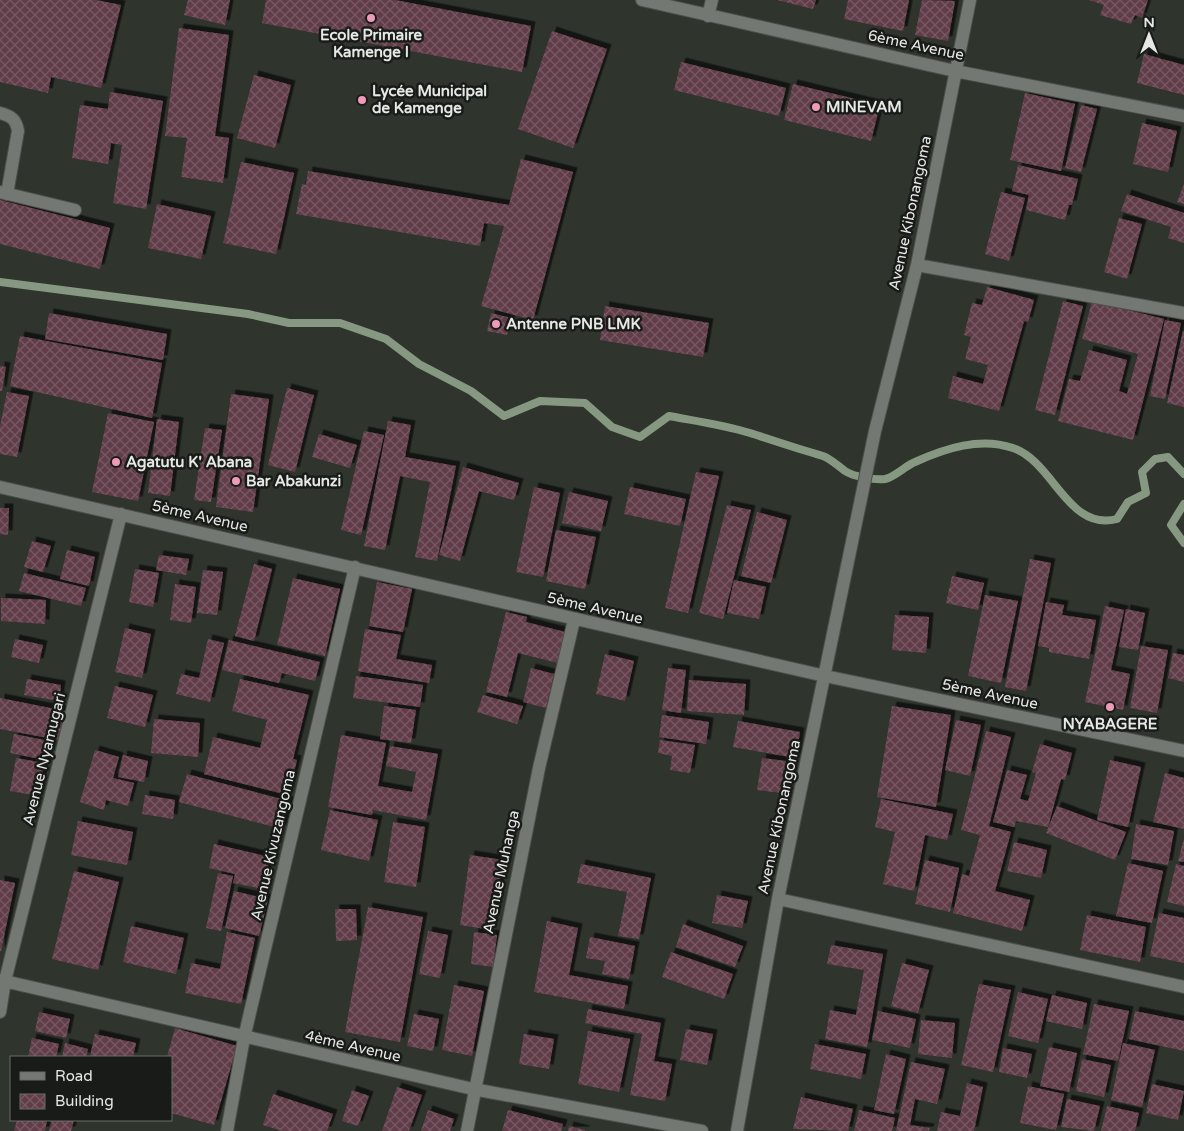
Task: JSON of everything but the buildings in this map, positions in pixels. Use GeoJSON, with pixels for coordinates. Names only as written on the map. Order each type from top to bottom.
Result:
{"type":"FeatureCollection","features":[{"type":"Feature","properties":{"kind":"street","name":"6ème Avenue"},"geometry":{"type":"LineString","coordinates":[[642,0],[955,71],[1184,116]]}},
{"type":"Feature","properties":{"kind":"street"},"geometry":{"type":"LineString","coordinates":[[708,16],[712,0]]}},
{"type":"Feature","properties":{"kind":"street","name":"Avenue Kibonangoma"},"geometry":{"type":"LineString","coordinates":[[737,1131],[778,899],[876,431],[917,264],[970,0]]}},
{"type":"Feature","properties":{"kind":"street"},"geometry":{"type":"LineString","coordinates":[[0,113],[11,116],[16,123],[18,131],[3,193],[75,210]]}},
{"type":"Feature","properties":{"kind":"street"},"geometry":{"type":"LineString","coordinates":[[917,264],[1184,312]]}},
{"type":"Feature","properties":{"kind":"street","name":"5ème Avenue"},"geometry":{"type":"LineString","coordinates":[[0,487],[824,676],[1184,751]]}},
{"type":"Feature","properties":{"kind":"street","name":"Avenue Nyamugari"},"geometry":{"type":"LineString","coordinates":[[0,1012],[3,981],[121,514]]}},
{"type":"Feature","properties":{"kind":"street","name":"Avenue Kivuzangoma"},"geometry":{"type":"LineString","coordinates":[[227,1131],[244,1038],[355,567]]}},
{"type":"Feature","properties":{"kind":"street","name":"Avenue Muhanga"},"geometry":{"type":"LineString","coordinates":[[467,1131],[473,1089],[539,768],[574,620]]}},
{"type":"Feature","properties":{"kind":"street"},"geometry":{"type":"LineString","coordinates":[[778,899],[1184,987]]}},
{"type":"Feature","properties":{"kind":"street","name":"4ème Avenue"},"geometry":{"type":"LineString","coordinates":[[3,981],[244,1038],[473,1089],[702,1131]]}},
{"type":"Feature","properties":{"kind":"waterway"},"geometry":{"type":"LineString","coordinates":[[0,282],[248,314],[289,323],[340,323],[386,339],[419,364],[471,391],[504,416],[540,401],[585,403],[612,427],[640,437],[669,416],[720,425],[823,456],[845,471],[865,478],[889,478],[915,462],[939,452],[963,446],[976,444],[1001,445],[1013,448],[1027,456],[1040,467],[1073,506],[1086,515],[1100,520],[1117,519],[1128,502],[1146,493],[1142,472],[1155,459],[1168,457],[1184,474]]}},
{"type":"Feature","properties":{"kind":"waterway"},"geometry":{"type":"LineString","coordinates":[[1184,504],[1171,525],[1184,543]]}},
{"type":"Feature","properties":{"kind":"place","name":"Ecole Primaire Kamenge I"},"geometry":{"type":"Point","coordinates":[371,18]}},
{"type":"Feature","properties":{"kind":"place","name":"Lycée Municipal de Kamenge"},"geometry":{"type":"Point","coordinates":[362,100]}},
{"type":"Feature","properties":{"kind":"place","name":"MINEVAM"},"geometry":{"type":"Point","coordinates":[816,107]}},
{"type":"Feature","properties":{"kind":"place","name":"Antenne PNB LMK"},"geometry":{"type":"Point","coordinates":[496,324]}},
{"type":"Feature","properties":{"kind":"place","name":"Agatutu K' Abana"},"geometry":{"type":"Point","coordinates":[116,462]}},
{"type":"Feature","properties":{"kind":"place","name":"Bar Abakunzi"},"geometry":{"type":"Point","coordinates":[236,481]}},
{"type":"Feature","properties":{"kind":"place","name":"NYABAGERE"},"geometry":{"type":"Point","coordinates":[1110,707]}}]}
